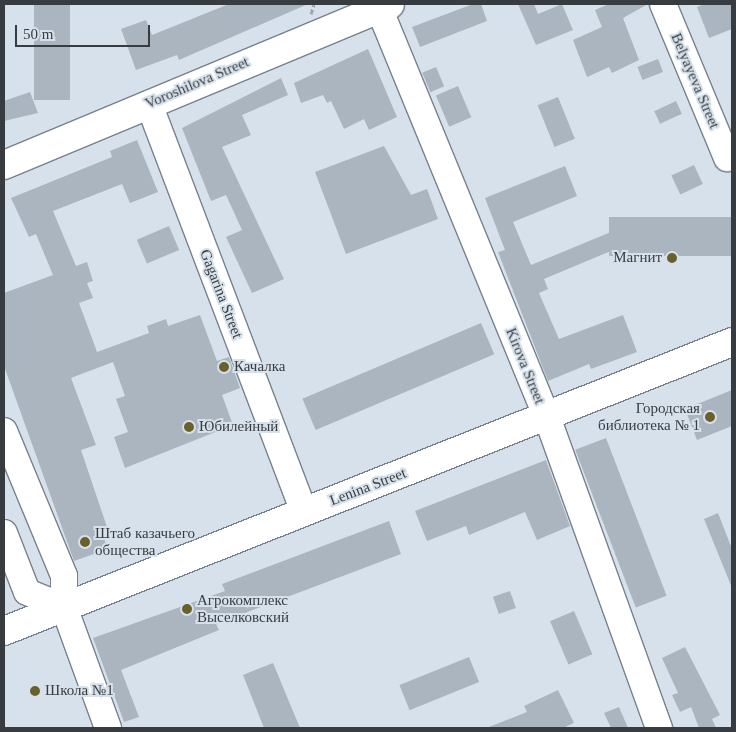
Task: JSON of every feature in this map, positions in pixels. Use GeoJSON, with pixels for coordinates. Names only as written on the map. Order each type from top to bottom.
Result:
{"type":"FeatureCollection","features":[{"type":"Feature","properties":{"kind":"main road","name":"Voroshilova Street"},"geometry":{"type":"LineString","coordinates":[[4,165],[385,6]]}},
{"type":"Feature","properties":{"kind":"main road","name":"Lenina Street"},"geometry":{"type":"LineString","coordinates":[[4,631],[732,342]]}},
{"type":"Feature","properties":{"kind":"street","name":"Belyayeva Street"},"geometry":{"type":"LineString","coordinates":[[663,4],[727,158]]}},
{"type":"Feature","properties":{"kind":"street","name":"Kirova Street"},"geometry":{"type":"LineString","coordinates":[[385,6],[547,417],[659,728]]}},
{"type":"Feature","properties":{"kind":"street","name":"Gagarina Street"},"geometry":{"type":"LineString","coordinates":[[148,104],[304,512]]}},
{"type":"Feature","properties":{"kind":"street"},"geometry":{"type":"LineString","coordinates":[[4,431],[64,576],[64,607],[108,728]]}},
{"type":"Feature","properties":{"kind":"street"},"geometry":{"type":"LineString","coordinates":[[4,533],[28,592],[64,607]]}},
{"type":"Feature","properties":{"kind":"building"},"geometry":{"type":"Polygon","coordinates":[[[34,4],[70,4],[70,100],[34,100],[34,4]]]}},
{"type":"Feature","properties":{"kind":"building"},"geometry":{"type":"Polygon","coordinates":[[[229,4],[308,4],[179,60],[177,55],[136,70],[121,29],[146,20],[152,35],[229,4]]]}},
{"type":"Feature","properties":{"kind":"building"},"geometry":{"type":"Polygon","coordinates":[[[473,4],[481,4],[487,21],[420,47],[412,27],[473,4]]]}},
{"type":"Feature","properties":{"kind":"building"},"geometry":{"type":"Polygon","coordinates":[[[518,4],[534,4],[538,14],[562,4],[573,30],[536,45],[518,4]]]}},
{"type":"Feature","properties":{"kind":"building"},"geometry":{"type":"Polygon","coordinates":[[[609,4],[648,4],[623,18],[639,60],[612,73],[609,67],[587,77],[573,40],[602,27],[595,10],[609,4]]]}},
{"type":"Feature","properties":{"kind":"building"},"geometry":{"type":"Polygon","coordinates":[[[705,4],[732,4],[732,29],[709,38],[697,7],[705,4]]]}},
{"type":"Feature","properties":{"kind":"building"},"geometry":{"type":"Polygon","coordinates":[[[368,49],[397,117],[369,130],[364,119],[344,129],[331,101],[327,103],[323,95],[301,103],[294,83],[368,49]]]}},
{"type":"Feature","properties":{"kind":"building"},"geometry":{"type":"Polygon","coordinates":[[[658,59],[663,72],[642,80],[637,67],[658,59]]]}},
{"type":"Feature","properties":{"kind":"building"},"geometry":{"type":"Polygon","coordinates":[[[436,67],[444,86],[430,92],[422,73],[436,67]]]}},
{"type":"Feature","properties":{"kind":"building"},"geometry":{"type":"Polygon","coordinates":[[[281,78],[288,95],[242,115],[251,135],[222,147],[284,279],[252,293],[226,237],[242,230],[226,195],[211,201],[182,128],[281,78]]]}},
{"type":"Feature","properties":{"kind":"building"},"geometry":{"type":"Polygon","coordinates":[[[458,86],[471,117],[449,127],[436,95],[458,86]]]}},
{"type":"Feature","properties":{"kind":"building"},"geometry":{"type":"Polygon","coordinates":[[[30,92],[38,113],[4,121],[4,101],[30,92]]]}},
{"type":"Feature","properties":{"kind":"building"},"geometry":{"type":"Polygon","coordinates":[[[558,97],[575,139],[554,147],[538,105],[558,97]]]}},
{"type":"Feature","properties":{"kind":"building"},"geometry":{"type":"Polygon","coordinates":[[[676,101],[682,114],[660,124],[654,111],[676,101]]]}},
{"type":"Feature","properties":{"kind":"building"},"geometry":{"type":"Polygon","coordinates":[[[137,140],[158,192],[130,203],[122,184],[53,211],[76,266],[87,262],[93,281],[87,283],[93,298],[79,303],[97,352],[149,333],[147,326],[166,319],[168,326],[200,315],[217,361],[229,357],[240,388],[222,395],[233,425],[125,468],[114,437],[128,432],[116,399],[125,396],[113,362],[71,378],[96,445],[81,450],[109,533],[103,536],[108,549],[74,561],[4,366],[4,293],[53,275],[36,234],[29,237],[11,198],[112,157],[110,151],[137,140]]]}},
{"type":"Feature","properties":{"kind":"building"},"geometry":{"type":"Polygon","coordinates":[[[384,146],[411,195],[427,189],[438,219],[346,254],[315,172],[384,146]]]}},
{"type":"Feature","properties":{"kind":"building"},"geometry":{"type":"Polygon","coordinates":[[[694,165],[703,184],[680,195],[671,176],[694,165]]]}},
{"type":"Feature","properties":{"kind":"building"},"geometry":{"type":"Polygon","coordinates":[[[565,166],[577,196],[513,222],[531,265],[611,232],[618,248],[544,279],[548,289],[539,293],[559,339],[623,315],[637,352],[591,369],[589,364],[548,381],[498,252],[505,250],[485,198],[565,166]]]}},
{"type":"Feature","properties":{"kind":"building"},"geometry":{"type":"Polygon","coordinates":[[[609,217],[732,217],[732,256],[609,256],[609,217]]]}},
{"type":"Feature","properties":{"kind":"building"},"geometry":{"type":"Polygon","coordinates":[[[169,226],[179,250],[147,264],[137,240],[169,226]]]}},
{"type":"Feature","properties":{"kind":"building"},"geometry":{"type":"Polygon","coordinates":[[[481,323],[494,354],[316,430],[302,399],[481,323]]]}},
{"type":"Feature","properties":{"kind":"building","name":"Городская библиотека № 1"},"geometry":{"type":"Polygon","coordinates":[[[732,390],[732,426],[697,440],[685,409],[732,390]]]}},
{"type":"Feature","properties":{"kind":"building"},"geometry":{"type":"Polygon","coordinates":[[[606,438],[667,596],[636,608],[575,450],[606,438]]]}},
{"type":"Feature","properties":{"kind":"building"},"geometry":{"type":"Polygon","coordinates":[[[546,460],[570,526],[537,540],[525,512],[469,535],[466,526],[427,541],[415,511],[546,460]]]}},
{"type":"Feature","properties":{"kind":"building"},"geometry":{"type":"Polygon","coordinates":[[[718,513],[732,549],[732,588],[704,519],[718,513]]]}},
{"type":"Feature","properties":{"kind":"building"},"geometry":{"type":"Polygon","coordinates":[[[389,521],[401,554],[216,624],[219,630],[121,670],[139,717],[124,722],[93,638],[225,591],[222,584],[389,521]]]}},
{"type":"Feature","properties":{"kind":"building"},"geometry":{"type":"Polygon","coordinates":[[[510,591],[516,608],[499,614],[493,597],[510,591]]]}},
{"type":"Feature","properties":{"kind":"building"},"geometry":{"type":"Polygon","coordinates":[[[574,611],[592,654],[568,664],[550,621],[574,611]]]}},
{"type":"Feature","properties":{"kind":"building"},"geometry":{"type":"Polygon","coordinates":[[[685,647],[720,715],[712,719],[716,728],[699,728],[691,707],[680,712],[672,695],[678,693],[662,658],[685,647]]]}},
{"type":"Feature","properties":{"kind":"building"},"geometry":{"type":"Polygon","coordinates":[[[469,657],[479,682],[410,710],[399,685],[469,657]]]}},
{"type":"Feature","properties":{"kind":"building"},"geometry":{"type":"Polygon","coordinates":[[[273,663],[300,728],[264,728],[243,675],[273,663]]]}},
{"type":"Feature","properties":{"kind":"building"},"geometry":{"type":"Polygon","coordinates":[[[558,690],[574,723],[563,728],[486,728],[527,712],[524,706],[558,690]]]}},
{"type":"Feature","properties":{"kind":"building"},"geometry":{"type":"Polygon","coordinates":[[[619,707],[628,728],[611,728],[604,713],[619,707]]]}},
{"type":"Feature","properties":{"kind":"place","name":"Магнит"},"geometry":{"type":"Point","coordinates":[672,258]}},
{"type":"Feature","properties":{"kind":"place","name":"Качалка"},"geometry":{"type":"Point","coordinates":[224,367]}},
{"type":"Feature","properties":{"kind":"place","name":"Городская библиотека № 1"},"geometry":{"type":"Point","coordinates":[710,417]}},
{"type":"Feature","properties":{"kind":"place","name":"Юбилейный"},"geometry":{"type":"Point","coordinates":[189,427]}},
{"type":"Feature","properties":{"kind":"place","name":"Штаб казачьего общества"},"geometry":{"type":"Point","coordinates":[85,542]}},
{"type":"Feature","properties":{"kind":"place","name":"Агрокомплекс Выселковский"},"geometry":{"type":"Point","coordinates":[187,609]}},
{"type":"Feature","properties":{"kind":"place","name":"Школа №1"},"geometry":{"type":"Point","coordinates":[35,691]}}]}
